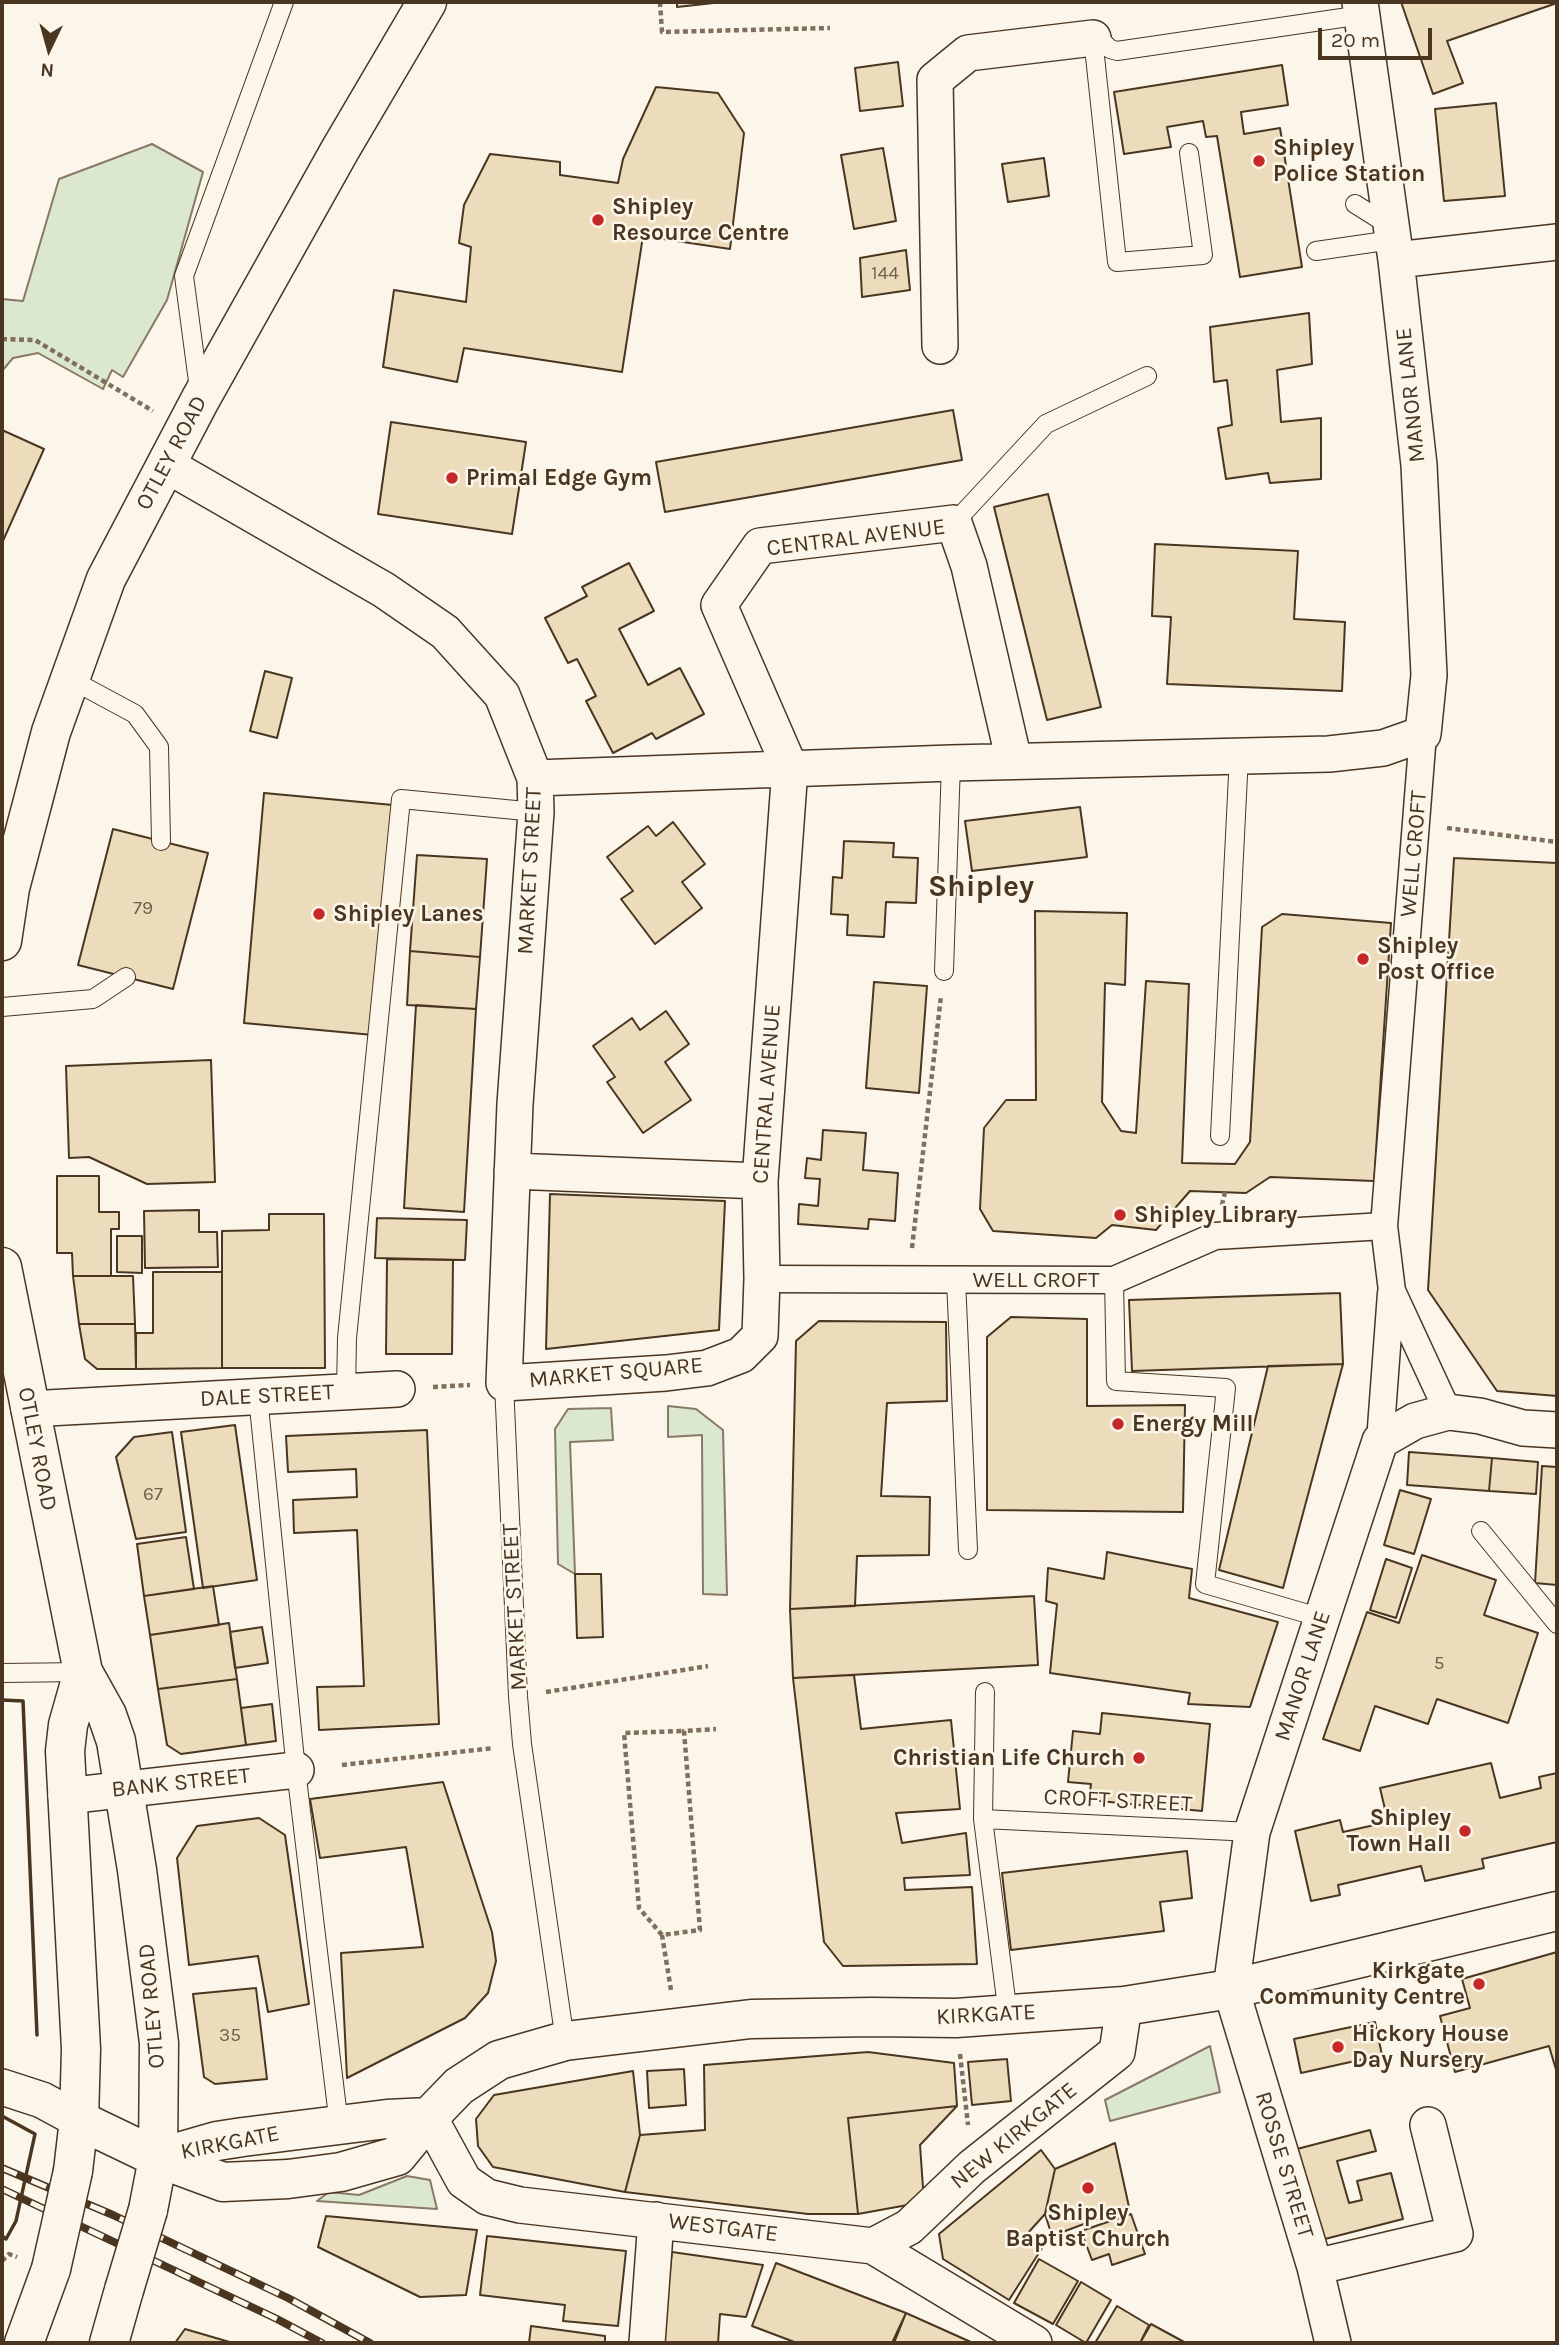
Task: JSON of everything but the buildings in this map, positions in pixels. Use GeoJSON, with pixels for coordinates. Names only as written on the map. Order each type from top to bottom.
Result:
{"type":"FeatureCollection","features":[{"type":"Feature","properties":{"kind":"main road","name":"OTLEY ROAD"},"geometry":{"type":"LineString","coordinates":[[2,941],[14,875],[51,732],[106,579],[192,415],[340,150],[427,2]]}},
{"type":"Feature","properties":{"kind":"main road","name":"OTLEY ROAD"},"geometry":{"type":"LineString","coordinates":[[2,1267],[83,1672],[107,1715],[116,1741],[137,1870],[159,2043],[159,2158],[148,2210],[111,2339]]}},
{"type":"Feature","properties":{"kind":"main road","name":"OTLEY ROAD"},"geometry":{"type":"LineString","coordinates":[[24,2343],[51,2269],[73,2171],[79,2120],[81,2049],[65,1751],[68,1725],[83,1672]]}},
{"type":"Feature","properties":{"kind":"main road","name":"KIRKGATE"},"geometry":{"type":"LineString","coordinates":[[159,2158],[223,2182],[288,2179],[341,2172],[397,2156],[459,2086],[499,2060],[565,2041],[751,2019],[956,2018],[1124,2006],[1231,1989],[1557,1911]]}},
{"type":"Feature","properties":{"kind":"main road","name":"KIRKGATE"},"geometry":{"type":"LineString","coordinates":[[159,2158],[217,2141],[387,2119],[429,2117]]}},
{"type":"Feature","properties":{"kind":"main road"},"geometry":{"type":"LineString","coordinates":[[79,2120],[159,2158]]}},
{"type":"Feature","properties":{"kind":"street","name":"MANOR LANE"},"geometry":{"type":"LineString","coordinates":[[1361,8],[1393,242],[1419,465],[1429,675],[1423,734]]}},
{"type":"Feature","properties":{"kind":"street","name":"MANOR LANE"},"geometry":{"type":"LineString","coordinates":[[940,346],[935,80],[968,53],[1093,38]]}},
{"type":"Feature","properties":{"kind":"street"},"geometry":{"type":"LineString","coordinates":[[1393,242],[1557,242]]}},
{"type":"Feature","properties":{"kind":"street","name":"MARKET STREET"},"geometry":{"type":"LineString","coordinates":[[165,464],[384,590],[445,632],[502,695],[536,795],[515,1104],[504,1383]]}},
{"type":"Feature","properties":{"kind":"street","name":"CENTRAL AVENUE"},"geometry":{"type":"LineString","coordinates":[[760,1336],[760,1181],[790,768],[719,605],[760,546],[954,523],[969,566],[1014,761]]}},
{"type":"Feature","properties":{"kind":"street"},"geometry":{"type":"LineString","coordinates":[[536,795],[790,768],[1329,754],[1383,748],[1423,734]]}},
{"type":"Feature","properties":{"kind":"street","name":"WELL CROFT"},"geometry":{"type":"LineString","coordinates":[[1380,1441],[1392,1291],[1384,1226],[1423,734]]}},
{"type":"Feature","properties":{"kind":"street"},"geometry":{"type":"LineString","coordinates":[[512,1171],[760,1181]]}},
{"type":"Feature","properties":{"kind":"street","name":"WELL CROFT"},"geometry":{"type":"LineString","coordinates":[[762,1279],[1114,1280],[1215,1236],[1384,1226]]}},
{"type":"Feature","properties":{"kind":"street","name":"WELL CROFT"},"geometry":{"type":"LineString","coordinates":[[1392,1291],[1448,1412]]}},
{"type":"Feature","properties":{"kind":"street","name":"MARKET SQUARE"},"geometry":{"type":"LineString","coordinates":[[504,1383],[707,1368],[741,1355],[760,1336]]}},
{"type":"Feature","properties":{"kind":"street","name":"DALE STREET"},"geometry":{"type":"LineString","coordinates":[[29,1409],[397,1389]]}},
{"type":"Feature","properties":{"kind":"street"},"geometry":{"type":"LineString","coordinates":[[1380,1441],[1415,1421],[1448,1412],[1480,1416],[1523,1428],[1557,1430]]}},
{"type":"Feature","properties":{"kind":"street","name":"MANOR LANE"},"geometry":{"type":"LineString","coordinates":[[1231,1989],[1252,1832],[1380,1441]]}},
{"type":"Feature","properties":{"kind":"street","name":"BANK STREET"},"geometry":{"type":"LineString","coordinates":[[66,1796],[296,1770]]}},
{"type":"Feature","properties":{"kind":"street","name":"ROSSE STREET"},"geometry":{"type":"LineString","coordinates":[[1231,1989],[1315,2267],[1333,2343]]}},
{"type":"Feature","properties":{"kind":"street","name":"NEW KIRKGATE"},"geometry":{"type":"LineString","coordinates":[[873,2246],[909,2227],[972,2166],[1117,2052],[1124,2006]]}},
{"type":"Feature","properties":{"kind":"street"},"geometry":{"type":"LineString","coordinates":[[2,2087],[42,2101],[79,2120]]}},
{"type":"Feature","properties":{"kind":"street","name":"WESTGATE"},"geometry":{"type":"LineString","coordinates":[[429,2117],[464,2181],[487,2197],[520,2205],[873,2246],[1034,2343]]}},
{"type":"Feature","properties":{"kind":"street"},"geometry":{"type":"LineString","coordinates":[[1315,2267],[1455,2234],[1429,2125]]}},
{"type":"Feature","properties":{"kind":"street"},"geometry":{"type":"LineString","coordinates":[[647,2343],[656,2220]]}},
{"type":"Feature","properties":{"kind":"lane"},"geometry":{"type":"LineString","coordinates":[[192,415],[184,276],[284,2]]}},
{"type":"Feature","properties":{"kind":"lane","name":"MANOR LANE"},"geometry":{"type":"LineString","coordinates":[[1093,38],[1117,51],[1361,8]]}},
{"type":"Feature","properties":{"kind":"lane"},"geometry":{"type":"LineString","coordinates":[[1093,38],[1117,262],[1203,255],[1189,153]]}},
{"type":"Feature","properties":{"kind":"lane"},"geometry":{"type":"LineString","coordinates":[[1354,204],[1393,242]]}},
{"type":"Feature","properties":{"kind":"lane"},"geometry":{"type":"LineString","coordinates":[[1316,251],[1393,242]]}},
{"type":"Feature","properties":{"kind":"lane"},"geometry":{"type":"LineString","coordinates":[[954,523],[1046,424],[1147,376]]}},
{"type":"Feature","properties":{"kind":"lane"},"geometry":{"type":"LineString","coordinates":[[70,678],[135,714],[159,747],[161,841]]}},
{"type":"Feature","properties":{"kind":"lane"},"geometry":{"type":"LineString","coordinates":[[1220,1136],[1239,755]]}},
{"type":"Feature","properties":{"kind":"lane"},"geometry":{"type":"LineString","coordinates":[[944,971],[951,763]]}},
{"type":"Feature","properties":{"kind":"lane"},"geometry":{"type":"LineString","coordinates":[[346,1392],[347,1338],[401,799],[536,795]]}},
{"type":"Feature","properties":{"kind":"lane"},"geometry":{"type":"LineString","coordinates":[[2,1007],[93,999],[126,977]]}},
{"type":"Feature","properties":{"kind":"lane"},"geometry":{"type":"LineString","coordinates":[[956,1280],[968,1550]]}},
{"type":"Feature","properties":{"kind":"lane"},"geometry":{"type":"LineString","coordinates":[[1114,1280],[1116,1381],[1226,1388],[1205,1584],[1322,1618]]}},
{"type":"Feature","properties":{"kind":"lane","name":"MARKET STREET"},"geometry":{"type":"LineString","coordinates":[[504,1383],[518,1696],[565,2041]]}},
{"type":"Feature","properties":{"kind":"lane"},"geometry":{"type":"LineString","coordinates":[[258,1397],[296,1770],[339,2125]]}},
{"type":"Feature","properties":{"kind":"lane"},"geometry":{"type":"LineString","coordinates":[[1481,1531],[1557,1624]]}},
{"type":"Feature","properties":{"kind":"lane"},"geometry":{"type":"LineString","coordinates":[[2,1673],[83,1672]]}},
{"type":"Feature","properties":{"kind":"lane"},"geometry":{"type":"LineString","coordinates":[[985,1692],[983,1819],[1008,2015]]}},
{"type":"Feature","properties":{"kind":"lane","name":"CROFT STREET"},"geometry":{"type":"LineString","coordinates":[[983,1819],[1252,1832]]}},
{"type":"Feature","properties":{"kind":"path"},"geometry":{"type":"LineString","coordinates":[[660,2],[662,32],[830,28]]}},
{"type":"Feature","properties":{"kind":"path"},"geometry":{"type":"LineString","coordinates":[[2,339],[35,340],[192,415]]}},
{"type":"Feature","properties":{"kind":"path"},"geometry":{"type":"LineString","coordinates":[[1416,825],[1557,842]]}},
{"type":"Feature","properties":{"kind":"path"},"geometry":{"type":"LineString","coordinates":[[908,1280],[944,971]]}},
{"type":"Feature","properties":{"kind":"path"},"geometry":{"type":"LineString","coordinates":[[397,1389],[504,1383]]}},
{"type":"Feature","properties":{"kind":"path"},"geometry":{"type":"LineString","coordinates":[[518,1696],[708,1666]]}},
{"type":"Feature","properties":{"kind":"path"},"geometry":{"type":"LineString","coordinates":[[677,2026],[662,1935],[639,1908],[624,1733],[716,1729]]}},
{"type":"Feature","properties":{"kind":"path"},"geometry":{"type":"LineString","coordinates":[[662,1935],[700,1930],[684,1731]]}},
{"type":"Feature","properties":{"kind":"path"},"geometry":{"type":"LineString","coordinates":[[342,1765],[523,1744]]}},
{"type":"Feature","properties":{"kind":"path"},"geometry":{"type":"LineString","coordinates":[[956,2018],[972,2166]]}},
{"type":"Feature","properties":{"kind":"path"},"geometry":{"type":"LineString","coordinates":[[2,2250],[9,2254]]}},
{"type":"Feature","properties":{"kind":"green space"},"geometry":{"type":"Polygon","coordinates":[[[152,144],[203,172],[167,300],[123,377],[112,370],[103,389],[38,353],[13,358],[2,371],[2,299],[23,301],[59,179],[152,144]]]}},
{"type":"Feature","properties":{"kind":"green space"},"geometry":{"type":"Polygon","coordinates":[[[668,1406],[696,1409],[723,1430],[727,1595],[703,1594],[702,1435],[668,1437],[668,1406]]]}},
{"type":"Feature","properties":{"kind":"green space"},"geometry":{"type":"Polygon","coordinates":[[[611,1408],[613,1440],[570,1442],[575,1574],[558,1564],[555,1429],[568,1409],[611,1408]]]}},
{"type":"Feature","properties":{"kind":"green space"},"geometry":{"type":"Polygon","coordinates":[[[1210,2046],[1220,2092],[1110,2121],[1105,2100],[1210,2046]]]}},
{"type":"Feature","properties":{"kind":"green space"},"geometry":{"type":"Polygon","coordinates":[[[407,2176],[430,2180],[437,2209],[317,2201],[329,2192],[359,2195],[407,2176]]]}},
{"type":"Feature","properties":{"kind":"railway"},"geometry":{"type":"LineString","coordinates":[[2,2168],[113,2215],[288,2298],[370,2343]]}},
{"type":"Feature","properties":{"kind":"railway"},"geometry":{"type":"LineString","coordinates":[[2,2189],[277,2319],[322,2343]]}},
{"type":"Feature","properties":{"kind":"wall"},"geometry":{"type":"LineString","coordinates":[[2,1700],[23,1701],[37,2035]]}},
{"type":"Feature","properties":{"kind":"wall"},"geometry":{"type":"LineString","coordinates":[[2,2116],[35,2134],[16,2221],[6,2239],[2,2236]]}},
{"type":"Feature","properties":{"kind":"place","name":"Shipley Police Station"},"geometry":{"type":"Point","coordinates":[1259,161]}},
{"type":"Feature","properties":{"kind":"place","name":"Shipley Resource Centre"},"geometry":{"type":"Point","coordinates":[598,220]}},
{"type":"Feature","properties":{"kind":"place","name":"Primal Edge Gym"},"geometry":{"type":"Point","coordinates":[452,478]}},
{"type":"Feature","properties":{"kind":"place","name":"Shipley Lanes"},"geometry":{"type":"Point","coordinates":[319,914]}},
{"type":"Feature","properties":{"kind":"place","name":"Shipley Post Office"},"geometry":{"type":"Point","coordinates":[1363,959]}},
{"type":"Feature","properties":{"kind":"place","name":"Shipley Library"},"geometry":{"type":"Point","coordinates":[1120,1215]}},
{"type":"Feature","properties":{"kind":"place","name":"Energy Mill"},"geometry":{"type":"Point","coordinates":[1118,1424]}},
{"type":"Feature","properties":{"kind":"place","name":"Christian Life Church"},"geometry":{"type":"Point","coordinates":[1139,1758]}},
{"type":"Feature","properties":{"kind":"place","name":"Shipley Town Hall"},"geometry":{"type":"Point","coordinates":[1465,1831]}},
{"type":"Feature","properties":{"kind":"place","name":"Kirkgate Community Centre"},"geometry":{"type":"Point","coordinates":[1479,1984]}},
{"type":"Feature","properties":{"kind":"place","name":"Hickory House Day Nursery"},"geometry":{"type":"Point","coordinates":[1338,2047]}},
{"type":"Feature","properties":{"kind":"place","name":"Shipley Baptist Church"},"geometry":{"type":"Point","coordinates":[1088,2188]}},
{"type":"Feature","properties":{"kind":"district","name":"Shipley"},"geometry":{"type":"Point","coordinates":[981,887]}}]}
